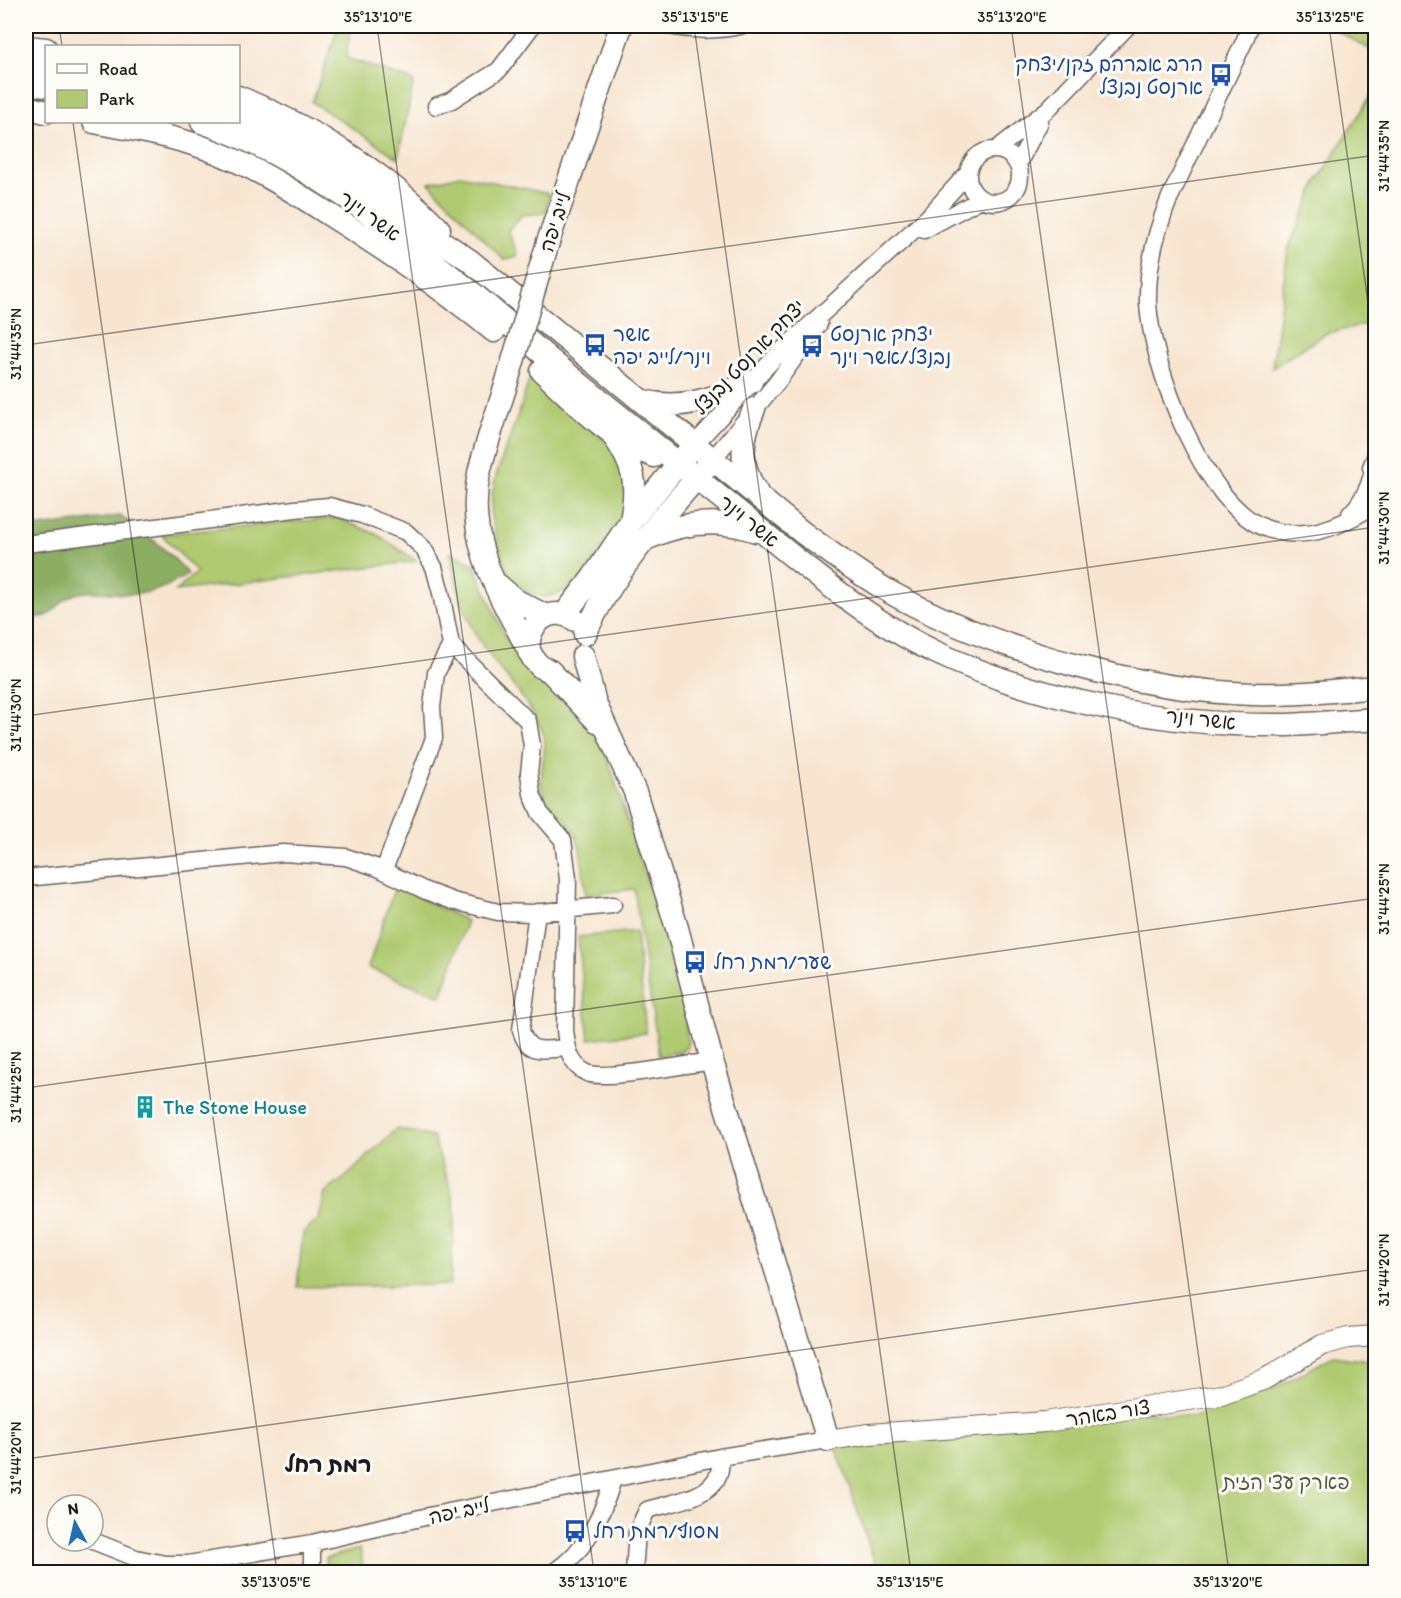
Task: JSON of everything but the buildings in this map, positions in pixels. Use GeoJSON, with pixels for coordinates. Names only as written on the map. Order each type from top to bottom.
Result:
{"type":"FeatureCollection","features":[{"type":"Feature","properties":{"kind":"main road","name":"לייב יפה"},"geometry":{"type":"LineString","coordinates":[[530,652],[491,578],[480,542],[477,503],[479,475],[548,242],[621,26]]}},
{"type":"Feature","properties":{"kind":"main road"},"geometry":{"type":"LineString","coordinates":[[26,47],[45,49]]}},
{"type":"Feature","properties":{"kind":"main road"},"geometry":{"type":"LineString","coordinates":[[26,66],[45,69]]}},
{"type":"Feature","properties":{"kind":"main road"},"geometry":{"type":"LineString","coordinates":[[26,83],[45,86]]}},
{"type":"Feature","properties":{"kind":"main road"},"geometry":{"type":"LineString","coordinates":[[240,98],[284,118],[362,164],[425,214],[469,260]]}},
{"type":"Feature","properties":{"kind":"main road"},"geometry":{"type":"LineString","coordinates":[[26,107],[45,112]]}},
{"type":"Feature","properties":{"kind":"main road","name":"אשר וינר"},"geometry":{"type":"LineString","coordinates":[[240,117],[312,154],[469,260],[761,500],[841,561],[897,596],[949,622],[1075,665],[1177,686],[1253,694],[1376,687]]}},
{"type":"Feature","properties":{"kind":"main road"},"geometry":{"type":"LineString","coordinates":[[99,123],[175,139],[204,148],[233,159],[300,195],[446,293],[539,368],[610,431],[648,454],[678,464]]}},
{"type":"Feature","properties":{"kind":"main road","name":"אשר וינר"},"geometry":{"type":"LineString","coordinates":[[205,123],[254,142],[281,156],[373,218],[481,300],[559,367],[826,582],[885,624],[934,652],[988,674],[1040,691],[1136,712],[1231,723],[1286,725],[1376,719]]}},
{"type":"Feature","properties":{"kind":"main road"},"geometry":{"type":"LineString","coordinates":[[640,401],[657,405],[693,403],[729,392],[751,382]]}},
{"type":"Feature","properties":{"kind":"main road"},"geometry":{"type":"LineString","coordinates":[[754,409],[743,441],[743,460],[749,480],[761,500]]}},
{"type":"Feature","properties":{"kind":"main road"},"geometry":{"type":"LineString","coordinates":[[610,431],[626,454],[632,468],[634,498],[631,521]]}},
{"type":"Feature","properties":{"kind":"main road"},"geometry":{"type":"LineString","coordinates":[[609,736],[588,710],[550,671],[541,667],[534,660],[530,652],[529,634],[533,627],[555,615],[592,579],[631,521],[694,445]]}},
{"type":"Feature","properties":{"kind":"main road"},"geometry":{"type":"LineString","coordinates":[[550,671],[565,671],[572,668],[583,656],[586,649],[585,634],[601,601],[647,539],[712,460]]}},
{"type":"Feature","properties":{"kind":"main road"},"geometry":{"type":"LineString","coordinates":[[647,539],[681,525],[708,523],[744,526],[765,534]]}},
{"type":"Feature","properties":{"kind":"main road"},"geometry":{"type":"LineString","coordinates":[[491,578],[515,600],[577,622],[585,634]]}},
{"type":"Feature","properties":{"kind":"main road"},"geometry":{"type":"LineString","coordinates":[[583,656],[595,704],[635,792],[677,928],[712,1061],[828,1440]]}},
{"type":"Feature","properties":{"kind":"street"},"geometry":{"type":"LineString","coordinates":[[436,106],[450,101],[499,70],[532,26]]}},
{"type":"Feature","properties":{"kind":"street"},"geometry":{"type":"LineString","coordinates":[[670,26],[689,30],[718,30],[740,26]]}},
{"type":"Feature","properties":{"kind":"street"},"geometry":{"type":"LineString","coordinates":[[997,149],[1013,157],[1021,172],[1020,182],[1012,195],[998,202],[981,199],[970,188],[968,173],[974,158],[981,152],[997,149],[1047,110],[1128,26]]}},
{"type":"Feature","properties":{"kind":"street"},"geometry":{"type":"LineString","coordinates":[[1250,26],[1159,223],[1149,276],[1151,330],[1156,357],[1176,412],[1217,485],[1238,511],[1260,526],[1286,533],[1322,532],[1376,504]]}},
{"type":"Feature","properties":{"kind":"street"},"geometry":{"type":"LineString","coordinates":[[1018,164],[1047,110]]}},
{"type":"Feature","properties":{"kind":"street","name":"יצחק ארנסט נבנצל"},"geometry":{"type":"LineString","coordinates":[[694,445],[800,332],[928,217],[968,173]]}},
{"type":"Feature","properties":{"kind":"street","name":"יצחק ארנסט נבנצל"},"geometry":{"type":"LineString","coordinates":[[897,245],[956,210],[981,199]]}},
{"type":"Feature","properties":{"kind":"street","name":"יצחק ארנסט נבנצל"},"geometry":{"type":"LineString","coordinates":[[712,460],[784,372],[836,300]]}},
{"type":"Feature","properties":{"kind":"street"},"geometry":{"type":"LineString","coordinates":[[1341,524],[1359,504],[1374,479],[1371,467],[1376,455]]}},
{"type":"Feature","properties":{"kind":"street"},"geometry":{"type":"LineString","coordinates":[[26,544],[329,506],[362,515],[406,532],[423,548],[434,567],[451,645],[528,721],[532,746],[530,773],[532,794],[540,813],[563,840],[568,879],[565,1030],[567,1048],[572,1060],[589,1075],[599,1076],[628,1074],[712,1061]]}},
{"type":"Feature","properties":{"kind":"street"},"geometry":{"type":"LineString","coordinates":[[384,870],[434,738],[432,707],[436,673],[451,645]]}},
{"type":"Feature","properties":{"kind":"street"},"geometry":{"type":"LineString","coordinates":[[26,878],[283,853],[346,857],[384,870],[426,891],[453,901],[498,912],[537,912],[613,905]]}},
{"type":"Feature","properties":{"kind":"street"},"geometry":{"type":"LineString","coordinates":[[537,912],[521,1030],[529,1047],[540,1050],[567,1048]]}},
{"type":"Feature","properties":{"kind":"street","name":"צור באהר"},"geometry":{"type":"LineString","coordinates":[[828,1440],[869,1434],[1045,1422],[1221,1395],[1265,1379],[1322,1345],[1348,1338],[1376,1336]]}},
{"type":"Feature","properties":{"kind":"street","name":"לייב יפה"},"geometry":{"type":"LineString","coordinates":[[105,1546],[136,1558],[165,1564],[188,1564],[312,1542],[720,1457],[828,1440]]}},
{"type":"Feature","properties":{"kind":"street"},"geometry":{"type":"LineString","coordinates":[[634,1572],[637,1532],[646,1510],[697,1496],[715,1484],[722,1468],[720,1457]]}},
{"type":"Feature","properties":{"kind":"street"},"geometry":{"type":"LineString","coordinates":[[554,1572],[566,1564],[583,1546],[604,1507],[613,1479]]}},
{"type":"Feature","properties":{"kind":"street"},"geometry":{"type":"LineString","coordinates":[[312,1542],[312,1572]]}},
{"type":"Feature","properties":{"kind":"green space"},"geometry":{"type":"Polygon","coordinates":[[[337,26],[351,26],[346,58],[414,81],[398,158],[312,102],[337,26]]]}},
{"type":"Feature","properties":{"kind":"green space"},"geometry":{"type":"Polygon","coordinates":[[[1328,26],[1375,26],[1375,52],[1328,26]]]}},
{"type":"Feature","properties":{"kind":"green space"},"geometry":{"type":"Polygon","coordinates":[[[1375,89],[1376,295],[1372,323],[1325,334],[1272,368],[1288,249],[1318,180],[1375,89]]]}},
{"type":"Feature","properties":{"kind":"green space"},"geometry":{"type":"Polygon","coordinates":[[[460,175],[550,194],[545,213],[522,215],[508,230],[518,256],[504,260],[429,183],[460,175]]]}},
{"type":"Feature","properties":{"kind":"green space"},"geometry":{"type":"Polygon","coordinates":[[[530,376],[614,448],[625,467],[625,510],[592,564],[575,585],[559,594],[544,597],[527,593],[510,578],[498,545],[491,516],[492,493],[497,473],[530,376]]]}},
{"type":"Feature","properties":{"kind":"green space"},"geometry":{"type":"Polygon","coordinates":[[[120,516],[156,542],[188,574],[166,587],[140,594],[79,593],[66,599],[48,615],[26,618],[26,529],[120,516]]]}},
{"type":"Feature","properties":{"kind":"green space"},"geometry":{"type":"Polygon","coordinates":[[[337,518],[376,534],[417,561],[176,591],[197,572],[161,534],[337,518]]]}},
{"type":"Feature","properties":{"kind":"green space"},"geometry":{"type":"Polygon","coordinates":[[[449,552],[474,564],[504,634],[534,677],[587,721],[607,756],[673,964],[685,1012],[688,1047],[678,1052],[659,1056],[634,889],[586,895],[580,850],[575,833],[548,803],[543,792],[541,777],[545,745],[543,733],[529,707],[476,635],[466,615],[449,552]]]}},
{"type":"Feature","properties":{"kind":"green space"},"geometry":{"type":"Polygon","coordinates":[[[395,886],[467,921],[441,996],[368,968],[395,886]]]}},
{"type":"Feature","properties":{"kind":"green space"},"geometry":{"type":"Polygon","coordinates":[[[636,931],[646,1033],[589,1039],[578,937],[636,931]]]}},
{"type":"Feature","properties":{"kind":"green space"},"geometry":{"type":"Polygon","coordinates":[[[396,1129],[433,1137],[452,1194],[455,1212],[450,1285],[297,1287],[303,1233],[319,1219],[325,1193],[347,1176],[396,1129]]]}},
{"type":"Feature","properties":{"kind":"green space","name":"פארק עצי הזית"},"geometry":{"type":"Polygon","coordinates":[[[1333,1356],[1375,1362],[1375,1572],[878,1572],[835,1444],[1135,1411],[1195,1417],[1269,1392],[1333,1356]]]}},
{"type":"Feature","properties":{"kind":"green space"},"geometry":{"type":"Polygon","coordinates":[[[360,1549],[364,1572],[326,1572],[326,1558],[360,1549]]]}},
{"type":"Feature","properties":{"kind":"green space"},"geometry":{"type":"Polygon","coordinates":[[[292,1564],[293,1572],[244,1572],[292,1564]]]}},
{"type":"Feature","properties":{"kind":"place","name":"הרב אברהם זקן/יצחק ארנסט נבנצל"},"geometry":{"type":"Point","coordinates":[1221,75]}},
{"type":"Feature","properties":{"kind":"place","name":"אשר וינר/לייב יפה"},"geometry":{"type":"Point","coordinates":[595,345]}},
{"type":"Feature","properties":{"kind":"place","name":"יצחק ארנסט נבנצל/אשר וינר"},"geometry":{"type":"Point","coordinates":[812,346]}},
{"type":"Feature","properties":{"kind":"place","name":"שער/רמת רחל"},"geometry":{"type":"Point","coordinates":[695,962]}},
{"type":"Feature","properties":{"kind":"place","name":"The Stone House"},"geometry":{"type":"Point","coordinates":[145,1107]}},
{"type":"Feature","properties":{"kind":"place","name":"מסוף/רמת רחל"},"geometry":{"type":"Point","coordinates":[575,1531]}},
{"type":"Feature","properties":{"kind":"district","name":"רמת רחל"},"geometry":{"type":"Point","coordinates":[328,1464]}}]}
